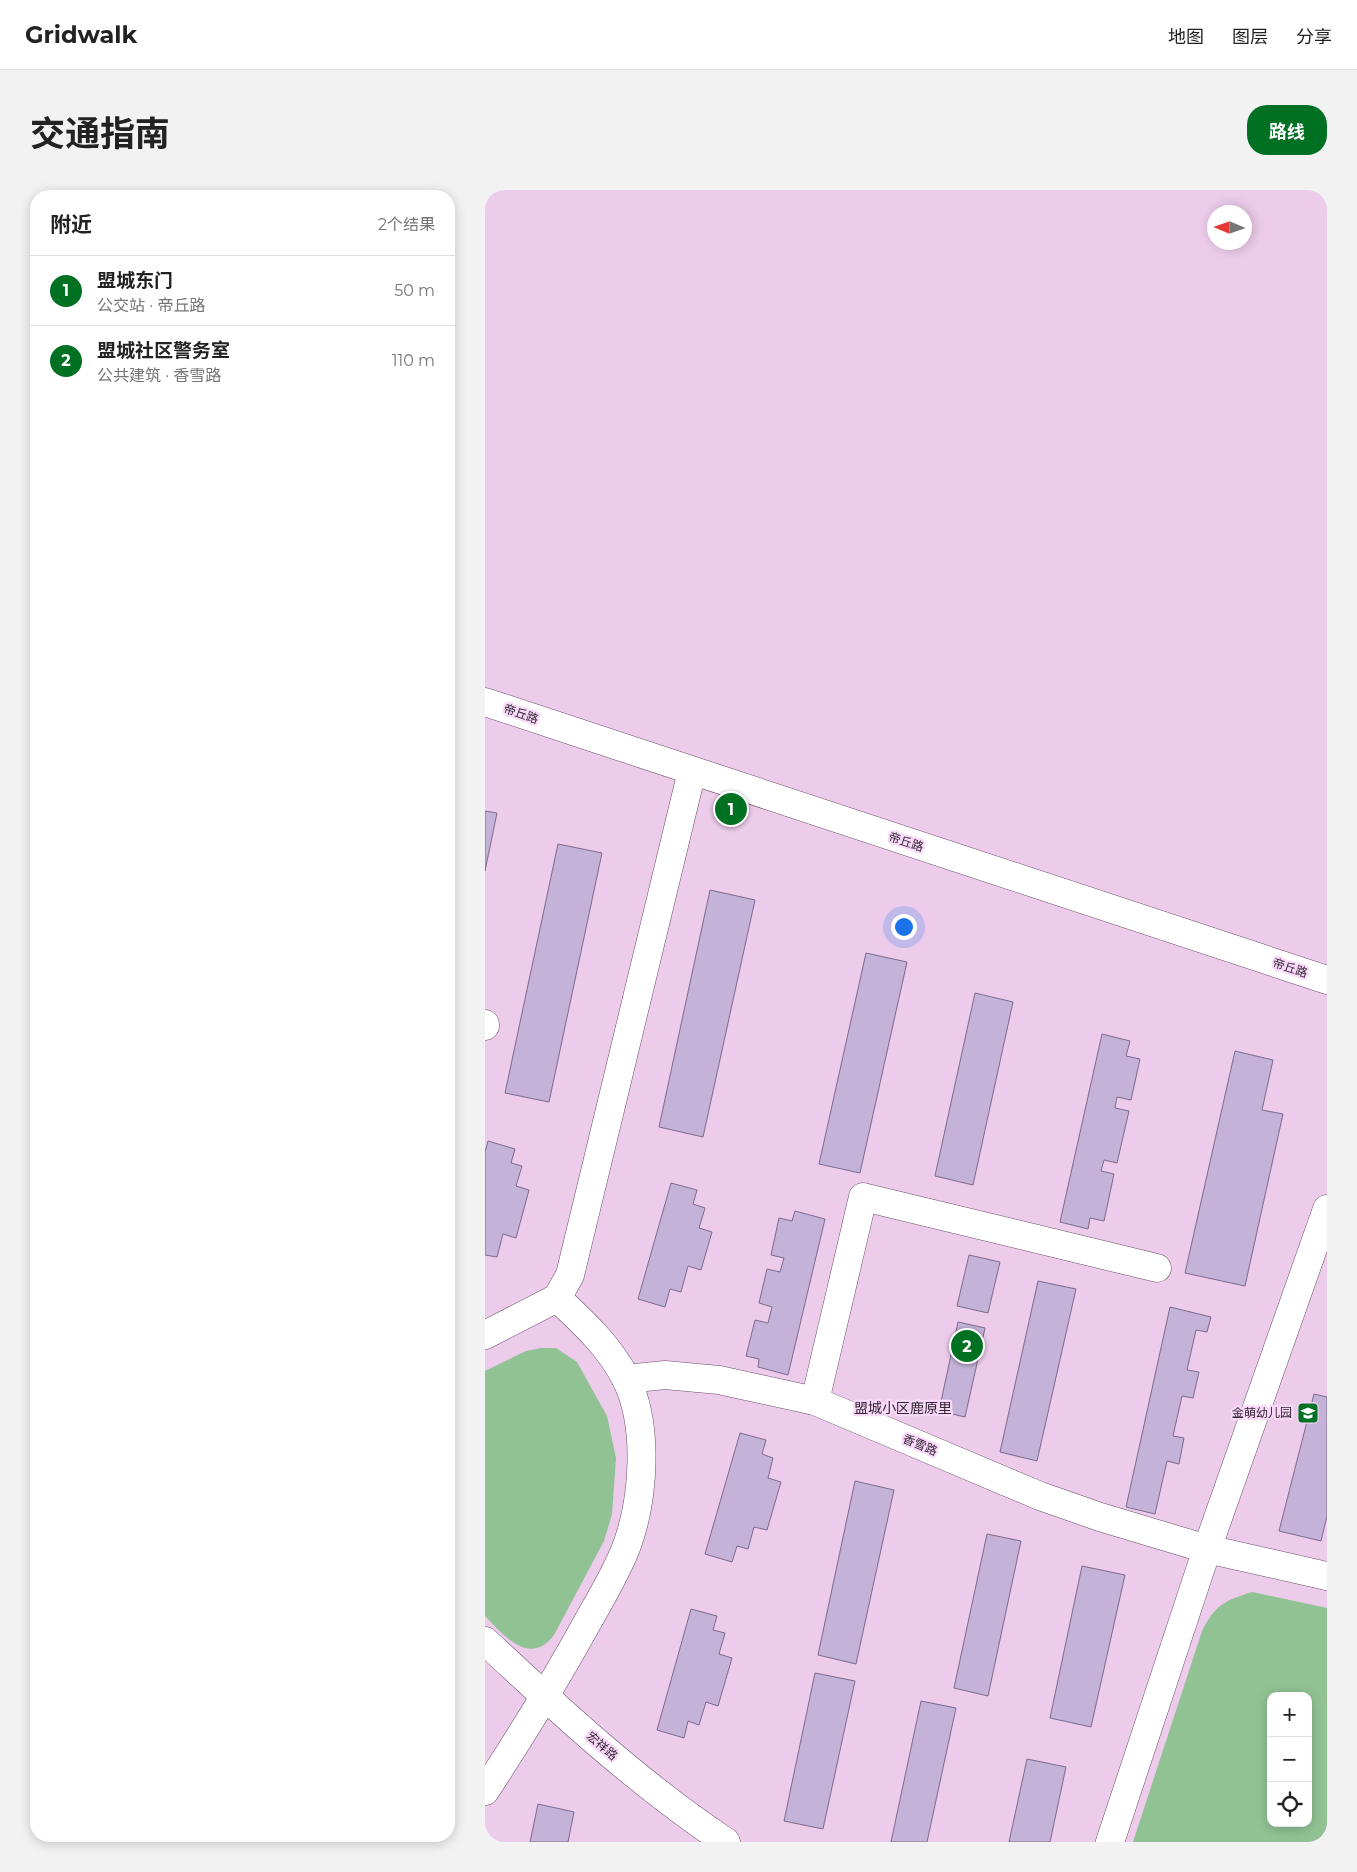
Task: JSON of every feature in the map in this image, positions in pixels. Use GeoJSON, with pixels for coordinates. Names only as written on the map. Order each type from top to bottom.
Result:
{"type":"FeatureCollection","features":[{"type":"Feature","properties":{"kind":"street","name":"帝丘路"},"geometry":{"type":"LineString","coordinates":[[485,702],[1327,980]]}},
{"type":"Feature","properties":{"kind":"street"},"geometry":{"type":"LineString","coordinates":[[485,1335],[557,1298],[570,1275],[692,771]]}},
{"type":"Feature","properties":{"kind":"street"},"geometry":{"type":"LineString","coordinates":[[815,1401],[863,1197],[1157,1268]]}},
{"type":"Feature","properties":{"kind":"street"},"geometry":{"type":"LineString","coordinates":[[1110,1842],[1207,1549],[1327,1209]]}},
{"type":"Feature","properties":{"kind":"street"},"geometry":{"type":"LineString","coordinates":[[485,1791],[546,1697],[607,1586],[626,1546],[637,1509],[641,1469],[638,1418],[626,1379],[602,1342],[557,1298]]}},
{"type":"Feature","properties":{"kind":"street","name":"香雪路"},"geometry":{"type":"LineString","coordinates":[[626,1379],[665,1375],[719,1380],[815,1401],[1040,1496],[1100,1517],[1207,1549],[1327,1576]]}},
{"type":"Feature","properties":{"kind":"street","name":"宏祥路"},"geometry":{"type":"LineString","coordinates":[[485,1641],[626,1766],[726,1842]]}},
{"type":"Feature","properties":{"kind":"green space"},"geometry":{"type":"Polygon","coordinates":[[[556,1348],[577,1362],[607,1416],[616,1458],[612,1514],[604,1541],[554,1635],[545,1644],[536,1648],[527,1648],[509,1639],[485,1616],[485,1371],[526,1351],[556,1348]]]}},
{"type":"Feature","properties":{"kind":"green space"},"geometry":{"type":"Polygon","coordinates":[[[1252,1592],[1327,1608],[1327,1842],[1133,1842],[1202,1631],[1217,1609],[1228,1601],[1252,1592]]]}},
{"type":"Feature","properties":{"kind":"building"},"geometry":{"type":"Polygon","coordinates":[[[485,811],[497,813],[485,871],[485,811]]]}},
{"type":"Feature","properties":{"kind":"building"},"geometry":{"type":"Polygon","coordinates":[[[558,844],[602,853],[549,1102],[505,1093],[558,844]]]}},
{"type":"Feature","properties":{"kind":"building"},"geometry":{"type":"Polygon","coordinates":[[[710,890],[755,900],[703,1137],[659,1127],[710,890]]]}},
{"type":"Feature","properties":{"kind":"building"},"geometry":{"type":"Polygon","coordinates":[[[866,953],[907,962],[860,1173],[819,1164],[866,953]]]}},
{"type":"Feature","properties":{"kind":"building"},"geometry":{"type":"Polygon","coordinates":[[[975,993],[1013,1002],[973,1185],[935,1176],[975,993]]]}},
{"type":"Feature","properties":{"kind":"building"},"geometry":{"type":"Polygon","coordinates":[[[1102,1034],[1130,1041],[1126,1056],[1140,1059],[1131,1100],[1117,1097],[1115,1108],[1129,1111],[1117,1163],[1104,1160],[1101,1171],[1114,1174],[1104,1221],[1090,1218],[1088,1229],[1060,1222],[1102,1034]]]}},
{"type":"Feature","properties":{"kind":"building"},"geometry":{"type":"Polygon","coordinates":[[[1235,1051],[1273,1060],[1262,1110],[1283,1114],[1245,1286],[1185,1273],[1235,1051]]]}},
{"type":"Feature","properties":{"kind":"building"},"geometry":{"type":"Polygon","coordinates":[[[488,1141],[515,1149],[511,1163],[522,1166],[516,1186],[529,1190],[516,1238],[503,1234],[497,1257],[485,1255],[485,1152],[488,1141]]]}},
{"type":"Feature","properties":{"kind":"building"},"geometry":{"type":"Polygon","coordinates":[[[671,1183],[697,1190],[693,1204],[705,1208],[699,1228],[712,1232],[701,1270],[688,1266],[681,1292],[670,1289],[665,1307],[638,1299],[671,1183]]]}},
{"type":"Feature","properties":{"kind":"building"},"geometry":{"type":"Polygon","coordinates":[[[795,1211],[825,1219],[788,1375],[758,1367],[759,1359],[746,1356],[755,1320],[768,1323],[772,1307],[759,1303],[767,1269],[780,1272],[784,1258],[771,1255],[779,1218],[792,1221],[795,1211]]]}},
{"type":"Feature","properties":{"kind":"building"},"geometry":{"type":"Polygon","coordinates":[[[969,1255],[1000,1262],[988,1313],[957,1306],[969,1255]]]}},
{"type":"Feature","properties":{"kind":"building"},"geometry":{"type":"Polygon","coordinates":[[[1038,1281],[1076,1289],[1037,1461],[1000,1452],[1038,1281]]]}},
{"type":"Feature","properties":{"kind":"building"},"geometry":{"type":"Polygon","coordinates":[[[1170,1307],[1211,1317],[1207,1332],[1196,1330],[1187,1370],[1199,1372],[1193,1398],[1182,1396],[1173,1436],[1184,1438],[1179,1464],[1167,1461],[1155,1514],[1126,1507],[1170,1307]]]}},
{"type":"Feature","properties":{"kind":"building"},"geometry":{"type":"Polygon","coordinates":[[[958,1322],[985,1328],[965,1417],[939,1411],[958,1322]]]}},
{"type":"Feature","properties":{"kind":"building"},"geometry":{"type":"Polygon","coordinates":[[[1314,1394],[1327,1397],[1327,1516],[1321,1541],[1279,1531],[1314,1394]]]}},
{"type":"Feature","properties":{"kind":"building"},"geometry":{"type":"Polygon","coordinates":[[[740,1433],[766,1440],[762,1454],[773,1458],[768,1478],[781,1482],[767,1530],[754,1527],[748,1549],[737,1546],[732,1562],[705,1554],[740,1433]]]}},
{"type":"Feature","properties":{"kind":"building"},"geometry":{"type":"Polygon","coordinates":[[[855,1481],[894,1490],[856,1664],[818,1655],[855,1481]]]}},
{"type":"Feature","properties":{"kind":"building"},"geometry":{"type":"Polygon","coordinates":[[[987,1534],[1021,1541],[988,1696],[954,1688],[987,1534]]]}},
{"type":"Feature","properties":{"kind":"building"},"geometry":{"type":"Polygon","coordinates":[[[1082,1566],[1125,1575],[1091,1727],[1050,1718],[1082,1566]]]}},
{"type":"Feature","properties":{"kind":"building"},"geometry":{"type":"Polygon","coordinates":[[[691,1609],[717,1616],[713,1630],[725,1633],[719,1654],[732,1658],[718,1706],[706,1702],[699,1725],[688,1721],[684,1738],[657,1730],[691,1609]]]}},
{"type":"Feature","properties":{"kind":"building"},"geometry":{"type":"Polygon","coordinates":[[[815,1673],[855,1681],[823,1829],[784,1821],[815,1673]]]}},
{"type":"Feature","properties":{"kind":"building"},"geometry":{"type":"Polygon","coordinates":[[[921,1701],[956,1708],[927,1842],[891,1842],[921,1701]]]}},
{"type":"Feature","properties":{"kind":"building"},"geometry":{"type":"Polygon","coordinates":[[[1027,1759],[1066,1767],[1050,1842],[1009,1842],[1027,1759]]]}},
{"type":"Feature","properties":{"kind":"building"},"geometry":{"type":"Polygon","coordinates":[[[538,1804],[574,1812],[568,1842],[530,1842],[538,1804]]]}},
{"type":"Feature","properties":{"kind":"place","name":"盟城东门"},"geometry":{"type":"Point","coordinates":[731,809]}},
{"type":"Feature","properties":{"kind":"place","name":"盟城社区警务室"},"geometry":{"type":"Point","coordinates":[967,1346]}},
{"type":"Feature","properties":{"kind":"place","name":"金萌幼儿园"},"geometry":{"type":"Point","coordinates":[1308,1413]}},
{"type":"Feature","properties":{"kind":"district","name":"盟城小区鹿原里"},"geometry":{"type":"Point","coordinates":[903,1408]}}]}
